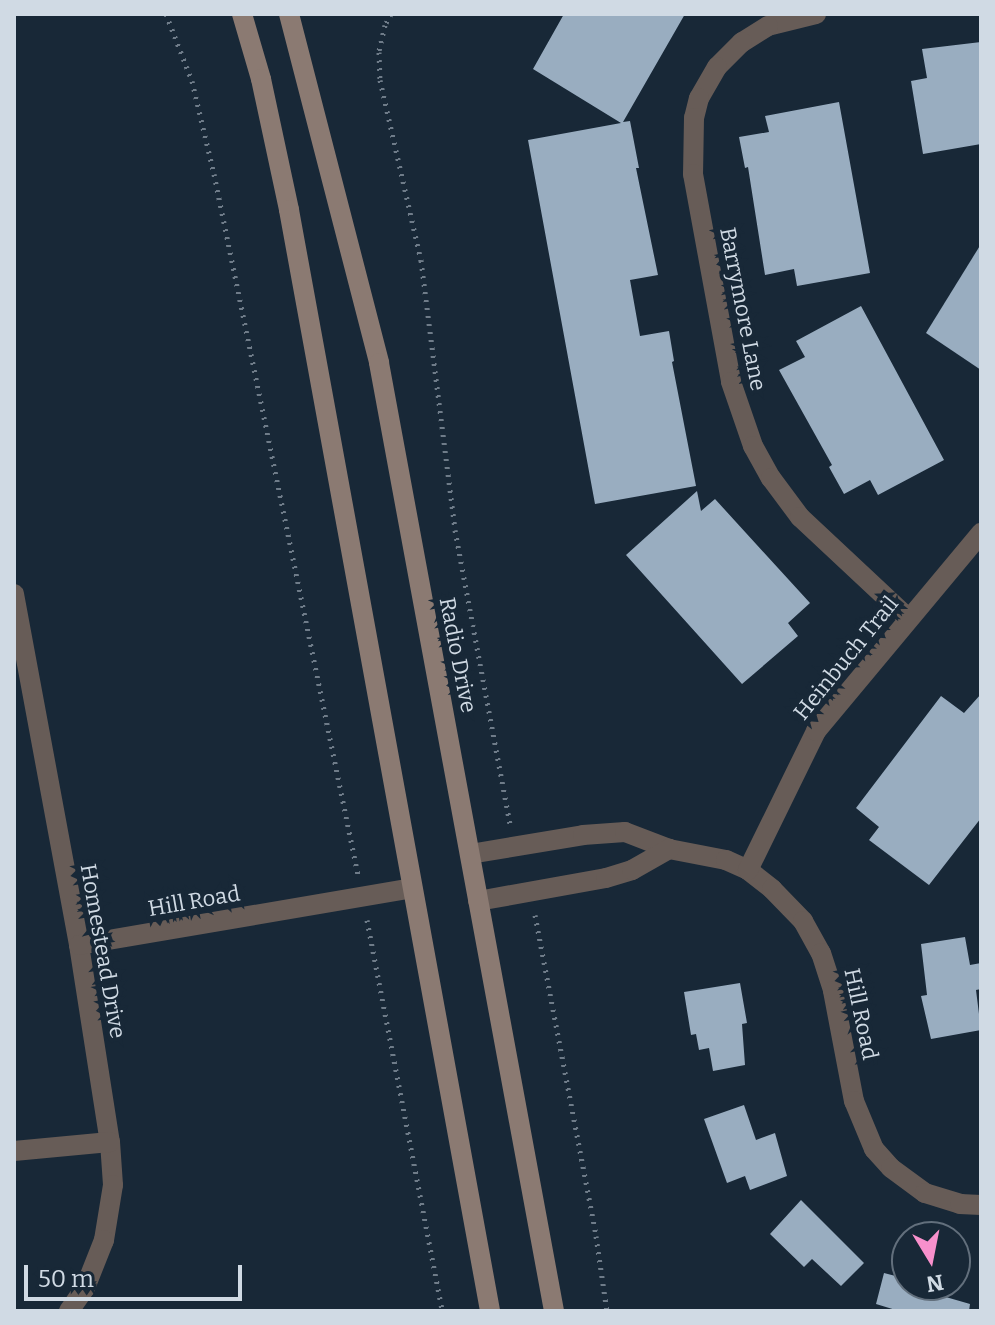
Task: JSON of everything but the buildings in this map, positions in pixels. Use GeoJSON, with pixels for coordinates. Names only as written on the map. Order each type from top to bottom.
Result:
{"type":"FeatureCollection","features":[{"type":"Feature","properties":{"kind":"main road"},"geometry":{"type":"LineString","coordinates":[[242,14],[261,79],[287,196],[490,1311]]}},
{"type":"Feature","properties":{"kind":"main road","name":"Radio Drive"},"geometry":{"type":"LineString","coordinates":[[289,14],[379,363],[554,1311]]}},
{"type":"Feature","properties":{"kind":"street","name":"Barrymore Lane"},"geometry":{"type":"LineString","coordinates":[[816,14],[768,26],[742,42],[717,67],[699,98],[694,118],[693,174],[729,374],[753,446],[771,478],[800,517],[909,619]]}},
{"type":"Feature","properties":{"kind":"street","name":"Heinbuch Trail"},"geometry":{"type":"LineString","coordinates":[[748,870],[816,731],[981,533]]}},
{"type":"Feature","properties":{"kind":"street","name":"Homestead Drive"},"geometry":{"type":"LineString","coordinates":[[14,594],[79,945],[110,1142],[113,1185],[104,1240],[85,1288],[69,1311]]}},
{"type":"Feature","properties":{"kind":"street","name":"Hill Road"},"geometry":{"type":"LineString","coordinates":[[470,854],[625,832],[669,849],[704,853],[748,870],[803,921],[821,953],[831,978],[858,1115],[874,1149],[891,1168],[925,1193],[960,1204],[981,1205]]}},
{"type":"Feature","properties":{"kind":"street"},"geometry":{"type":"LineString","coordinates":[[478,901],[606,878],[632,870],[669,849]]}},
{"type":"Feature","properties":{"kind":"street","name":"Hill Road"},"geometry":{"type":"LineString","coordinates":[[79,945],[412,888]]}},
{"type":"Feature","properties":{"kind":"street"},"geometry":{"type":"LineString","coordinates":[[14,1151],[110,1142]]}},
{"type":"Feature","properties":{"kind":"path"},"geometry":{"type":"LineString","coordinates":[[166,14],[192,81],[214,174],[353,852]]}},
{"type":"Feature","properties":{"kind":"path"},"geometry":{"type":"LineString","coordinates":[[391,14],[385,25],[379,52],[380,80],[421,260],[455,530],[508,817]]}},
{"type":"Feature","properties":{"kind":"path"},"geometry":{"type":"LineString","coordinates":[[537,921],[607,1311]]}},
{"type":"Feature","properties":{"kind":"path"},"geometry":{"type":"LineString","coordinates":[[370,935],[442,1311]]}}]}
